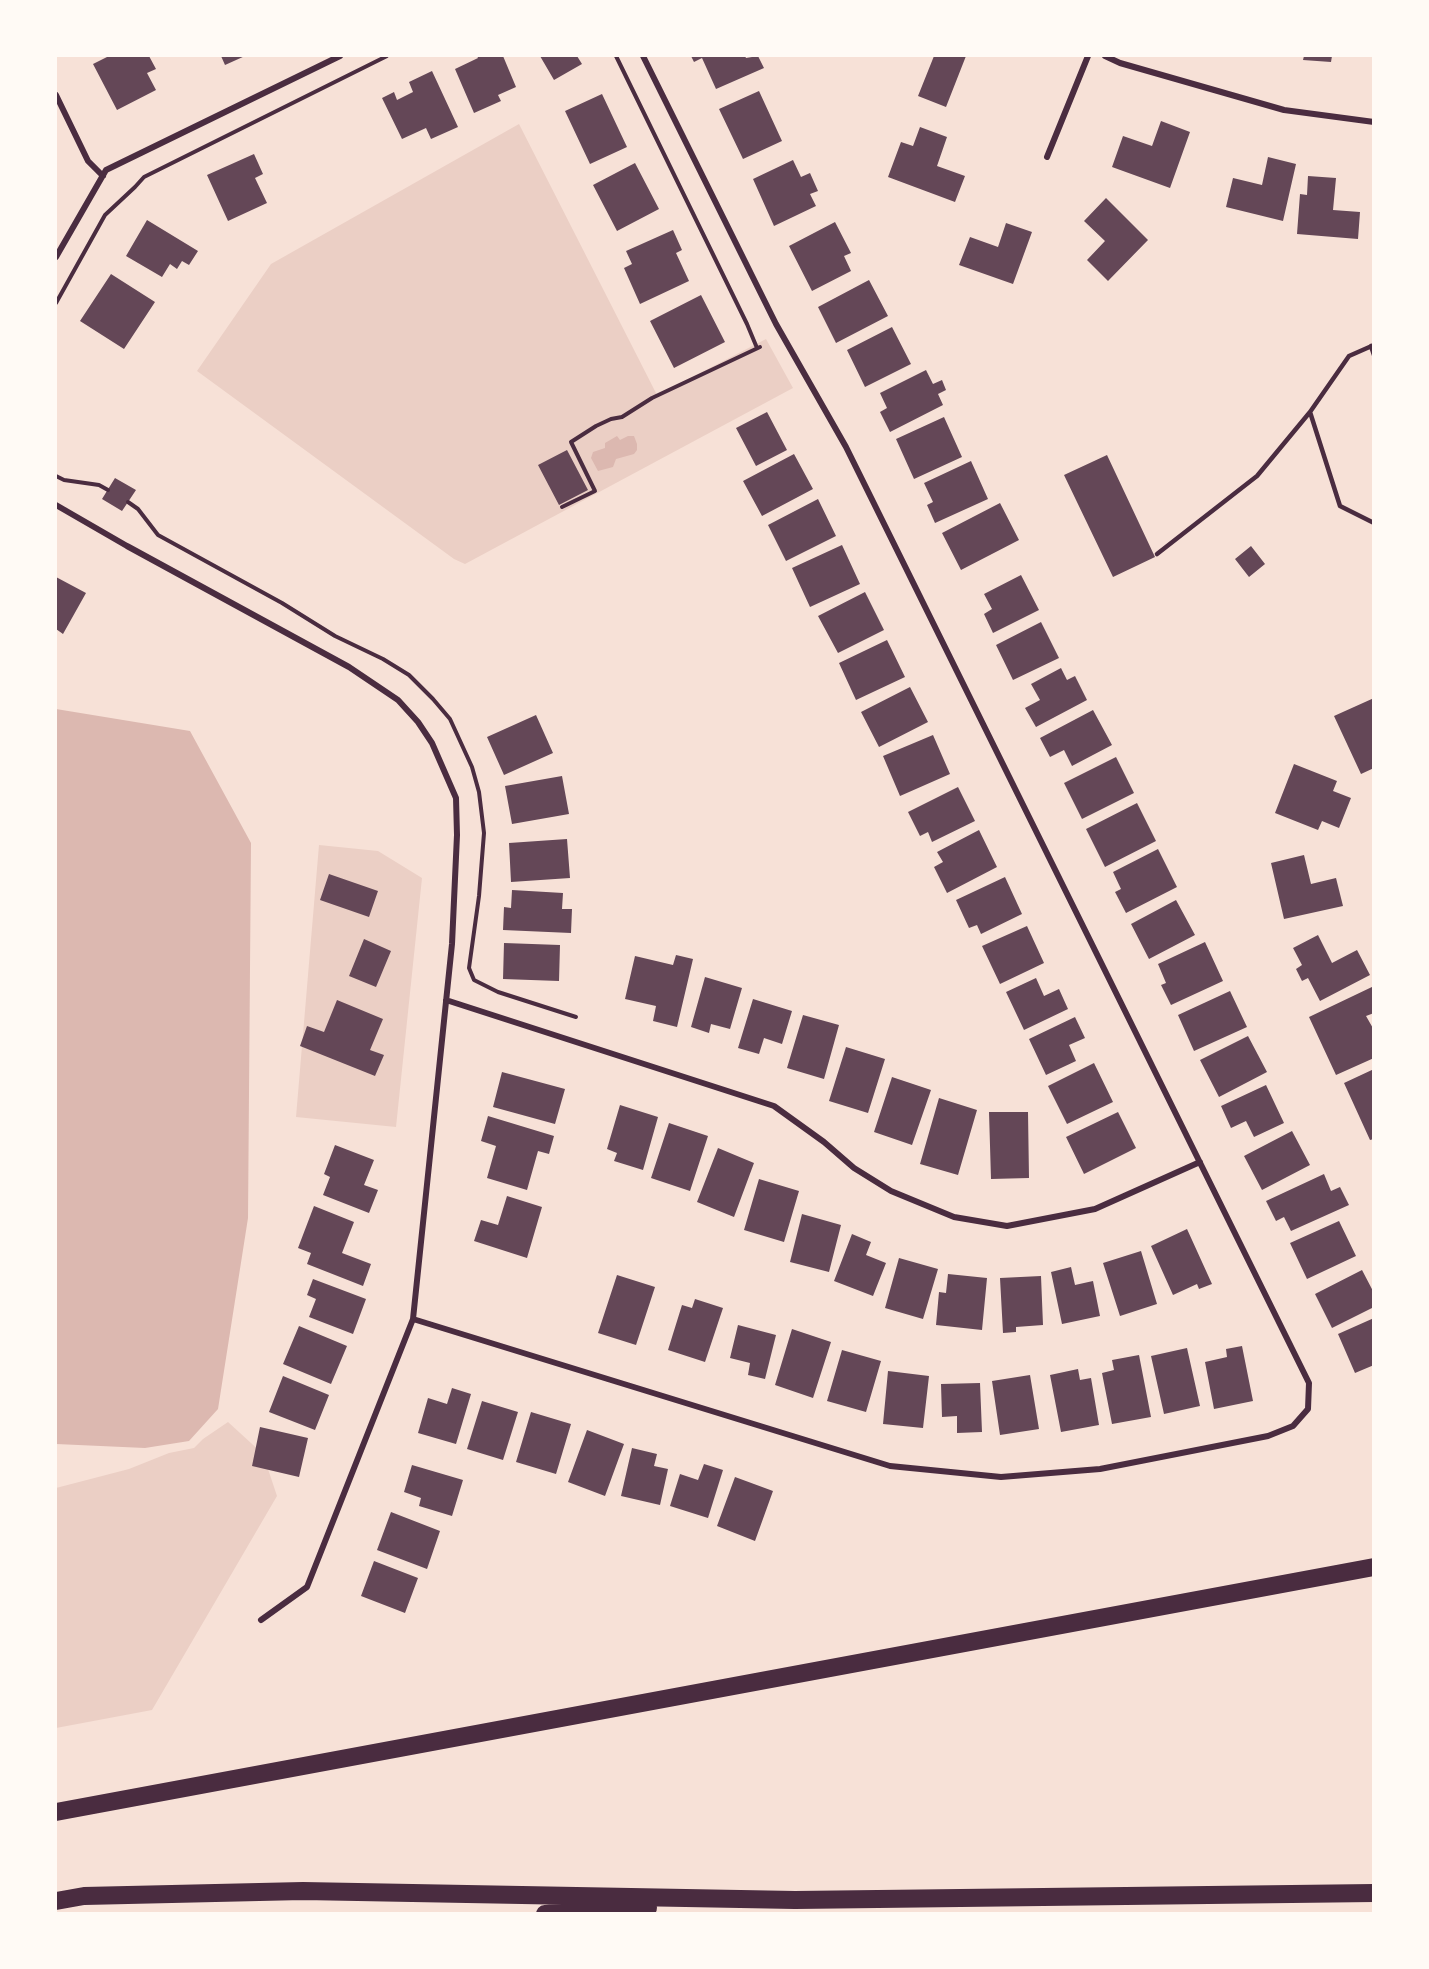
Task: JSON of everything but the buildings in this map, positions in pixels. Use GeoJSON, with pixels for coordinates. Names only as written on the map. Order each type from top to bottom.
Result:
{"type":"FeatureCollection","features":[{"type":"Feature","properties":{"kind":"highway"},"geometry":{"type":"LineString","coordinates":[[56,1812],[1374,1567]]}},
{"type":"Feature","properties":{"kind":"highway"},"geometry":{"type":"LineString","coordinates":[[56,1901],[84,1896],[303,1891],[795,1900],[1374,1893]]}},
{"type":"Feature","properties":{"kind":"highway"},"geometry":{"type":"LineString","coordinates":[[545,1914],[795,1900]]}},
{"type":"Feature","properties":{"kind":"street"},"geometry":{"type":"LineString","coordinates":[[56,257],[106,170],[340,56]]}},
{"type":"Feature","properties":{"kind":"street"},"geometry":{"type":"LineString","coordinates":[[413,1319],[890,1467],[1001,1478],[1100,1469],[1268,1436],[1293,1426],[1308,1409],[1310,1383],[851,457],[776,324],[643,56]]}},
{"type":"Feature","properties":{"kind":"street"},"geometry":{"type":"LineString","coordinates":[[1047,157],[1088,56]]}},
{"type":"Feature","properties":{"kind":"street"},"geometry":{"type":"LineString","coordinates":[[1105,56],[1120,63],[1284,110],[1374,122]]}},
{"type":"Feature","properties":{"kind":"street"},"geometry":{"type":"LineString","coordinates":[[56,95],[88,161],[103,176]]}},
{"type":"Feature","properties":{"kind":"street"},"geometry":{"type":"LineString","coordinates":[[56,505],[349,667],[398,700],[418,722],[432,743],[456,798],[457,846],[452,944],[413,1319],[307,1587],[261,1620]]}},
{"type":"Feature","properties":{"kind":"street"},"geometry":{"type":"LineString","coordinates":[[446,1000],[774,1106],[825,1142],[854,1168],[891,1191],[954,1217],[1007,1226],[1095,1209],[1200,1162]]}},
{"type":"Feature","properties":{"kind":"lane"},"geometry":{"type":"LineString","coordinates":[[1157,554],[1257,476],[1310,412],[1349,356],[1372,346],[1374,355]]}},
{"type":"Feature","properties":{"kind":"lane"},"geometry":{"type":"LineString","coordinates":[[1310,412],[1340,506],[1374,523]]}},
{"type":"Feature","properties":{"kind":"path"},"geometry":{"type":"LineString","coordinates":[[56,303],[105,214],[144,177],[387,56]]}},
{"type":"Feature","properties":{"kind":"path"},"geometry":{"type":"LineString","coordinates":[[562,507],[595,490],[571,442],[610,419],[622,417],[652,398],[759,348],[616,56]]}},
{"type":"Feature","properties":{"kind":"path"},"geometry":{"type":"LineString","coordinates":[[56,476],[64,480],[99,485],[108,490]]}},
{"type":"Feature","properties":{"kind":"path"},"geometry":{"type":"LineString","coordinates":[[128,502],[138,509],[158,535],[282,603],[335,636],[383,659],[409,675],[433,699],[450,719],[468,758],[478,792],[484,833],[479,896],[469,968],[474,980],[498,992],[576,1017]]}},
{"type":"Feature","properties":{"kind":"shaded area"},"geometry":{"type":"Polygon","coordinates":[[[519,124],[657,395],[766,339],[793,388],[465,564],[454,559],[197,371],[271,264],[519,124]]]}},
{"type":"Feature","properties":{"kind":"shaded area"},"geometry":{"type":"Polygon","coordinates":[[[617,436],[620,440],[634,436],[637,450],[634,454],[616,459],[613,467],[598,471],[591,458],[593,452],[605,448],[605,443],[617,436]]]}},
{"type":"Feature","properties":{"kind":"shaded area"},"geometry":{"type":"Polygon","coordinates":[[[56,709],[190,731],[251,843],[248,1218],[218,1409],[189,1441],[145,1448],[56,1444],[56,709]]]}},
{"type":"Feature","properties":{"kind":"shaded area"},"geometry":{"type":"Polygon","coordinates":[[[319,845],[378,851],[422,878],[396,1127],[296,1117],[319,845]]]}},
{"type":"Feature","properties":{"kind":"shaded area"},"geometry":{"type":"Polygon","coordinates":[[[228,1422],[263,1454],[277,1496],[152,1710],[56,1728],[56,1488],[129,1469],[169,1453],[194,1448],[228,1422]]]}}]}
